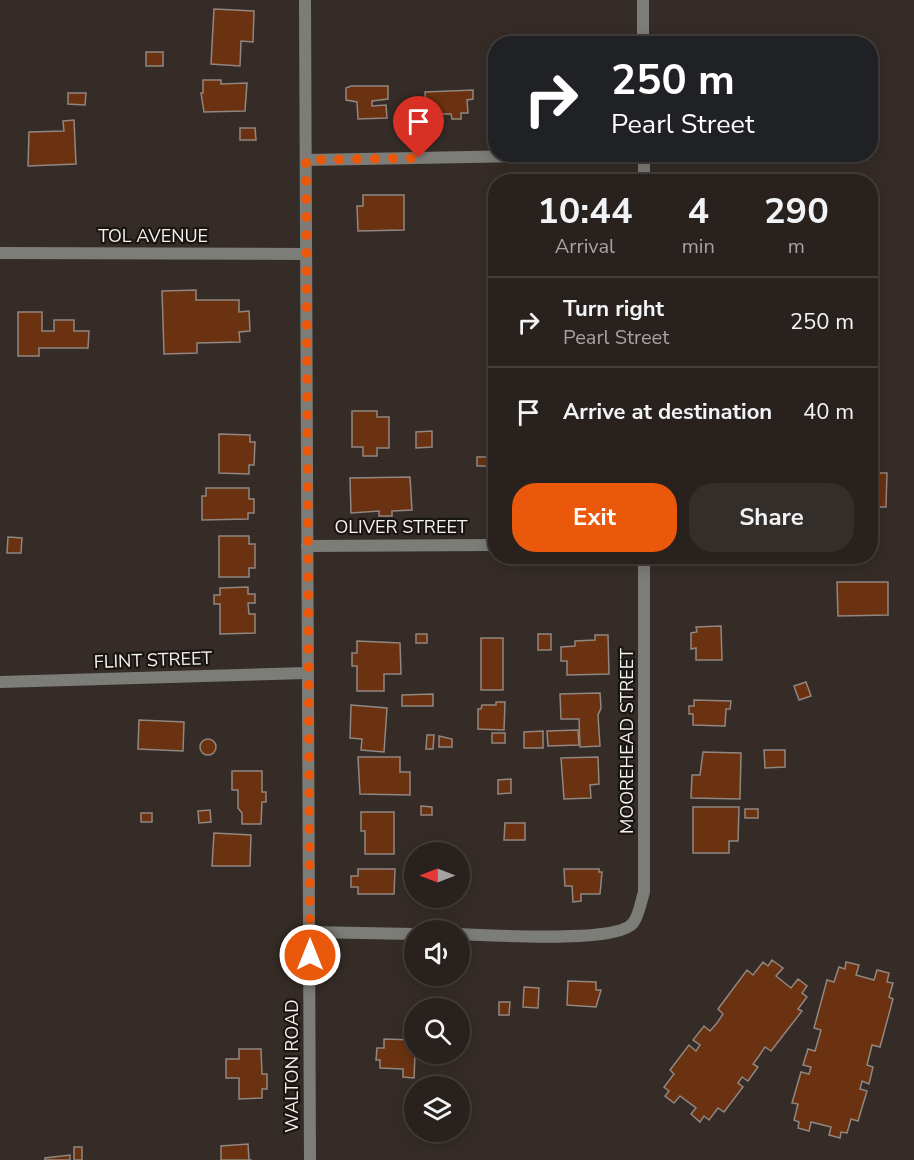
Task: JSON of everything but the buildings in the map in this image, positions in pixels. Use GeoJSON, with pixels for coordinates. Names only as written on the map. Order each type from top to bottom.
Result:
{"type":"FeatureCollection","features":[{"type":"Feature","properties":{"kind":"street","name":"WALTON ROAD"},"geometry":{"type":"LineString","coordinates":[[305,0],[310,1160]]}},
{"type":"Feature","properties":{"kind":"street"},"geometry":{"type":"LineString","coordinates":[[643,0],[643,36]]}},
{"type":"Feature","properties":{"kind":"street"},"geometry":{"type":"LineString","coordinates":[[306,160],[488,157]]}},
{"type":"Feature","properties":{"kind":"street","name":"TOL AVENUE"},"geometry":{"type":"LineString","coordinates":[[0,253],[306,254]]}},
{"type":"Feature","properties":{"kind":"street","name":"OLIVER STREET"},"geometry":{"type":"LineString","coordinates":[[307,546],[488,545]]}},
{"type":"Feature","properties":{"kind":"street","name":"MOOREHEAD STREET"},"geometry":{"type":"LineString","coordinates":[[470,934],[590,936],[618,933],[633,923],[644,892],[644,564]]}},
{"type":"Feature","properties":{"kind":"street","name":"FLINT STREET"},"geometry":{"type":"LineString","coordinates":[[0,682],[307,673]]}},
{"type":"Feature","properties":{"kind":"street"},"geometry":{"type":"LineString","coordinates":[[309,932],[404,934]]}},
{"type":"Feature","properties":{"kind":"route"},"geometry":{"type":"LineString","coordinates":[[310,955],[306,160],[419,158]]}}]}
